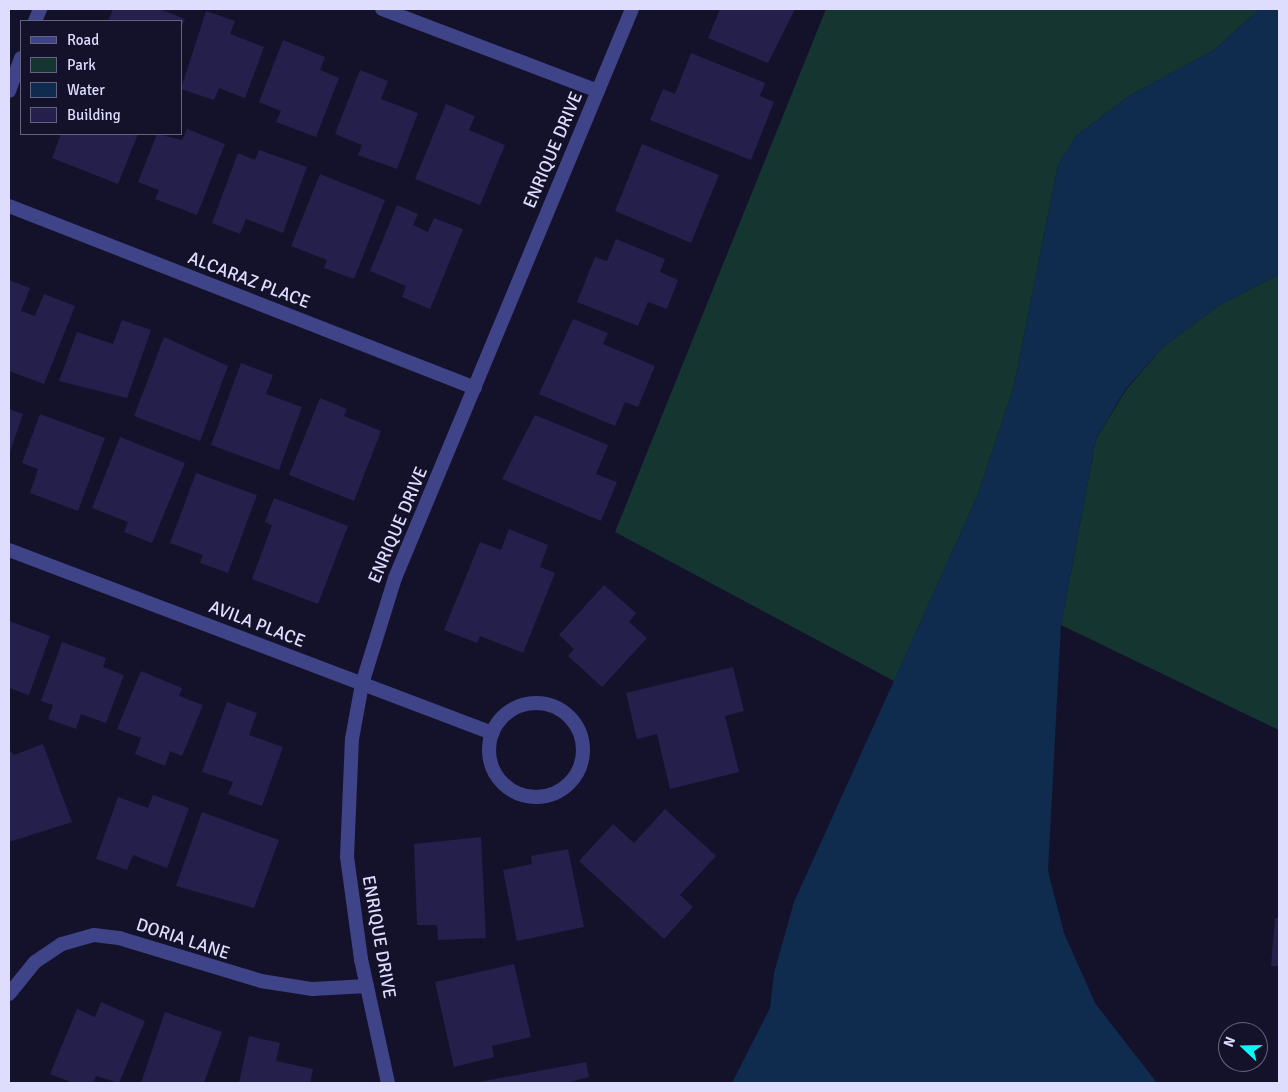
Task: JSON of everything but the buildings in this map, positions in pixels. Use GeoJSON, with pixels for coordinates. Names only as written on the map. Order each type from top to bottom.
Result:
{"type":"FeatureCollection","features":[{"type":"Feature","properties":{"kind":"street"},"geometry":{"type":"LineString","coordinates":[[382,9],[598,91]]}},
{"type":"Feature","properties":{"kind":"street","name":"ENRIQUE DRIVE"},"geometry":{"type":"LineString","coordinates":[[388,1083],[367,986],[347,857],[352,739],[362,684],[376,628],[632,9]]}},
{"type":"Feature","properties":{"kind":"street"},"geometry":{"type":"LineString","coordinates":[[9,91],[20,61]]}},
{"type":"Feature","properties":{"kind":"street","name":"ALCARAZ PLACE"},"geometry":{"type":"LineString","coordinates":[[9,206],[475,388]]}},
{"type":"Feature","properties":{"kind":"street","name":"AVILA PLACE"},"geometry":{"type":"LineString","coordinates":[[9,550],[492,733]]}},
{"type":"Feature","properties":{"kind":"street"},"geometry":{"type":"LineString","coordinates":[[528,703],[552,706],[573,719],[581,733],[581,766],[562,790],[534,798],[519,795],[496,777],[489,756],[492,733],[513,709],[528,703]]}},
{"type":"Feature","properties":{"kind":"street","name":"DORIA LANE"},"geometry":{"type":"LineString","coordinates":[[9,994],[35,962],[62,944],[94,935],[119,938],[261,981],[312,989],[367,986]]}},
{"type":"Feature","properties":{"kind":"green space"},"geometry":{"type":"Polygon","coordinates":[[[826,9],[1260,9],[1214,50],[1129,96],[1076,136],[1058,165],[1014,386],[977,497],[894,681],[615,532],[826,9]]]}},
{"type":"Feature","properties":{"kind":"green space"},"geometry":{"type":"Polygon","coordinates":[[[1279,274],[1279,730],[1061,625],[1096,439],[1126,390],[1163,347],[1218,306],[1279,274]]]}},
{"type":"Feature","properties":{"kind":"water"},"geometry":{"type":"Polygon","coordinates":[[[1260,9],[1279,9],[1279,274],[1218,306],[1163,347],[1125,390],[1096,439],[1061,625],[1048,871],[1064,933],[1095,1003],[1157,1083],[732,1083],[770,1008],[774,973],[794,902],[977,497],[1014,386],[1058,165],[1076,136],[1129,96],[1214,50],[1260,9]]]}}]}
